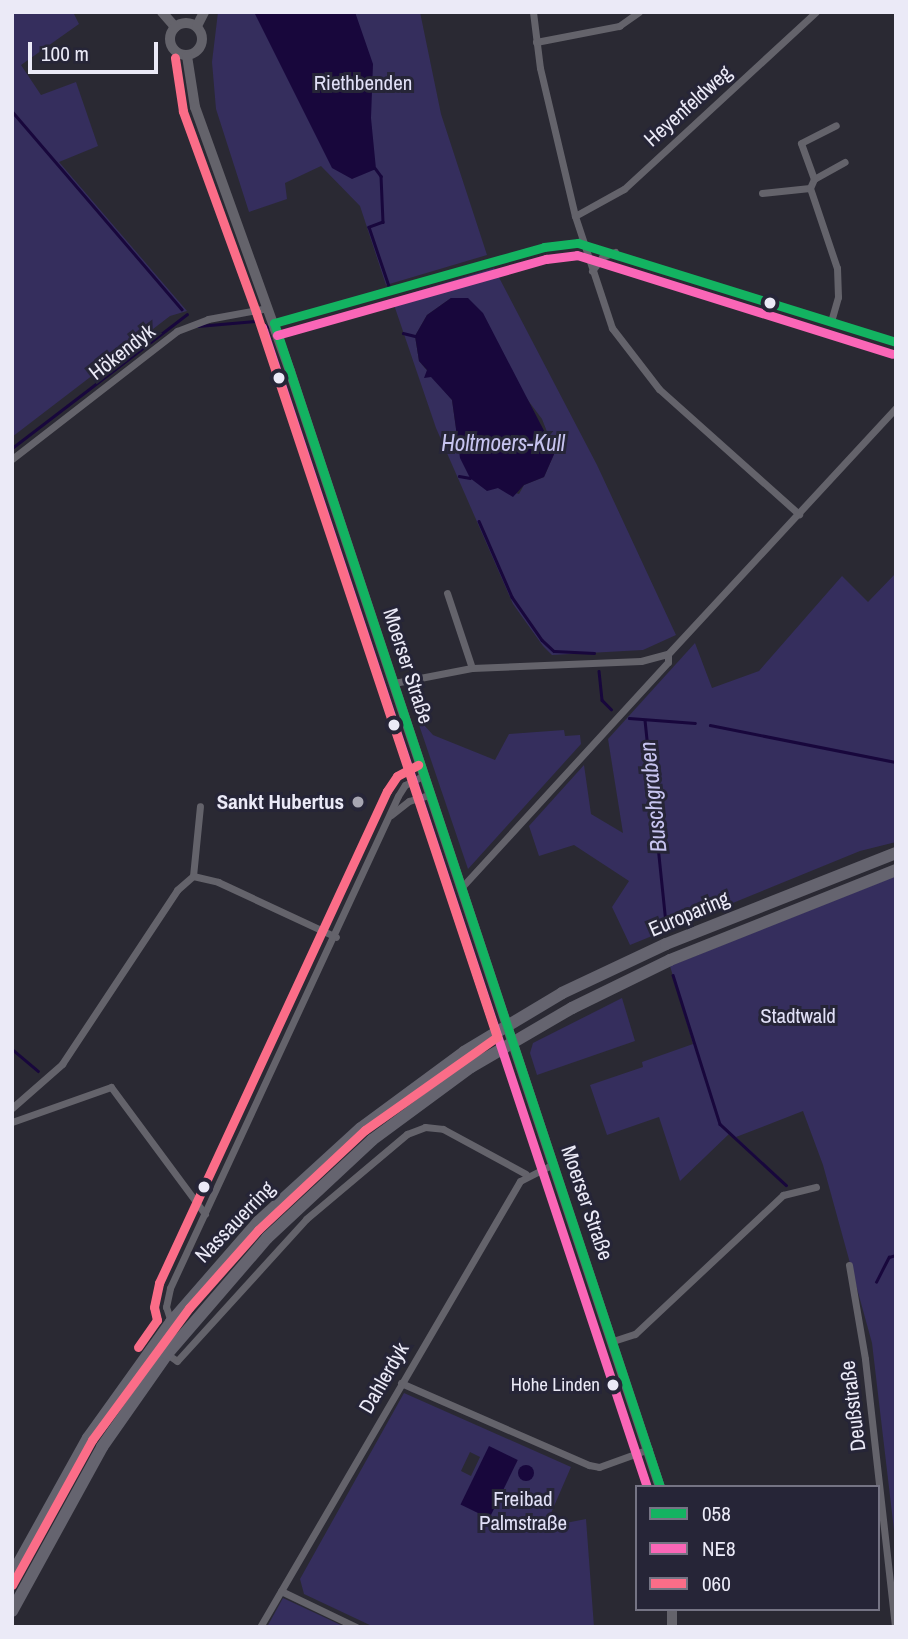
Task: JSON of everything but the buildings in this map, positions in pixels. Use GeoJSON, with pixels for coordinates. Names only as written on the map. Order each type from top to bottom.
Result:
{"type":"FeatureCollection","features":[{"type":"Feature","properties":{"kind":"main road"},"geometry":{"type":"LineString","coordinates":[[162,12],[175,27],[186,23],[197,26]]}},
{"type":"Feature","properties":{"kind":"main road"},"geometry":{"type":"LineString","coordinates":[[187,56],[202,43],[197,26],[204,12]]}},
{"type":"Feature","properties":{"kind":"main road","name":"Moerser Straße"},"geometry":{"type":"LineString","coordinates":[[175,27],[171,46],[187,56],[195,107],[274,323],[659,1485]]}},
{"type":"Feature","properties":{"kind":"main road","name":"Europaring"},"geometry":{"type":"LineString","coordinates":[[505,1026],[637,957],[896,853]]}},
{"type":"Feature","properties":{"kind":"main road","name":"Europaring"},"geometry":{"type":"LineString","coordinates":[[512,1043],[670,960],[896,870]]}},
{"type":"Feature","properties":{"kind":"main road","name":"Nassauerring"},"geometry":{"type":"LineString","coordinates":[[12,1575],[88,1438],[171,1322],[258,1222],[361,1129],[505,1026]]}},
{"type":"Feature","properties":{"kind":"main road","name":"Nassauerring"},"geometry":{"type":"LineString","coordinates":[[12,1611],[102,1447],[267,1238],[320,1187],[421,1102],[512,1043]]}},
{"type":"Feature","properties":{"kind":"street"},"geometry":{"type":"LineString","coordinates":[[533,12],[536,42],[575,216],[612,328],[645,375],[799,514]]}},
{"type":"Feature","properties":{"kind":"street"},"geometry":{"type":"LineString","coordinates":[[536,42],[619,26],[639,12]]}},
{"type":"Feature","properties":{"kind":"street","name":"Heyenfeldweg"},"geometry":{"type":"LineString","coordinates":[[575,216],[624,189],[816,12]]}},
{"type":"Feature","properties":{"kind":"street"},"geometry":{"type":"LineString","coordinates":[[814,179],[801,144],[836,125]]}},
{"type":"Feature","properties":{"kind":"street"},"geometry":{"type":"LineString","coordinates":[[831,322],[838,297],[837,268],[810,188],[814,179],[845,162]]}},
{"type":"Feature","properties":{"kind":"street"},"geometry":{"type":"LineString","coordinates":[[762,193],[810,188]]}},
{"type":"Feature","properties":{"kind":"street"},"geometry":{"type":"LineString","coordinates":[[274,323],[555,245],[584,243],[896,342]]}},
{"type":"Feature","properties":{"kind":"street"},"geometry":{"type":"LineString","coordinates":[[592,271],[602,257],[617,252]]}},
{"type":"Feature","properties":{"kind":"street","name":"Hökendyk"},"geometry":{"type":"LineString","coordinates":[[12,459],[177,331],[208,319],[268,308]]}},
{"type":"Feature","properties":{"kind":"street"},"geometry":{"type":"LineString","coordinates":[[394,683],[472,668],[641,661],[668,654],[896,408]]}},
{"type":"Feature","properties":{"kind":"street"},"geometry":{"type":"LineString","coordinates":[[447,593],[472,668]]}},
{"type":"Feature","properties":{"kind":"street"},"geometry":{"type":"LineString","coordinates":[[460,890],[668,662],[668,654]]}},
{"type":"Feature","properties":{"kind":"street"},"geometry":{"type":"LineString","coordinates":[[171,1322],[166,1307],[170,1288],[405,785],[423,776]]}},
{"type":"Feature","properties":{"kind":"street"},"geometry":{"type":"LineString","coordinates":[[391,816],[409,801],[429,795]]}},
{"type":"Feature","properties":{"kind":"street"},"geometry":{"type":"LineString","coordinates":[[12,1108],[62,1064],[177,890],[193,876],[200,806]]}},
{"type":"Feature","properties":{"kind":"street"},"geometry":{"type":"LineString","coordinates":[[193,876],[218,881],[336,937]]}},
{"type":"Feature","properties":{"kind":"street"},"geometry":{"type":"LineString","coordinates":[[12,1122],[111,1087],[205,1214]]}},
{"type":"Feature","properties":{"kind":"street","name":"Nassauerring"},"geometry":{"type":"LineString","coordinates":[[172,1358],[306,1219],[407,1134],[425,1127],[443,1129],[526,1174]]}},
{"type":"Feature","properties":{"kind":"street"},"geometry":{"type":"LineString","coordinates":[[526,1174],[554,1164]]}},
{"type":"Feature","properties":{"kind":"street","name":"Dahlerdyk"},"geometry":{"type":"LineString","coordinates":[[260,1627],[526,1174]]}},
{"type":"Feature","properties":{"kind":"street"},"geometry":{"type":"LineString","coordinates":[[613,1341],[635,1334],[783,1195],[816,1187]]}},
{"type":"Feature","properties":{"kind":"street","name":"Deußstraße"},"geometry":{"type":"LineString","coordinates":[[849,1265],[865,1359],[880,1485]]}},
{"type":"Feature","properties":{"kind":"street"},"geometry":{"type":"LineString","coordinates":[[401,1383],[589,1465],[599,1467],[649,1449]]}},
{"type":"Feature","properties":{"kind":"street","name":"Deußstraße"},"geometry":{"type":"LineString","coordinates":[[880,1485],[895,1627]]}},
{"type":"Feature","properties":{"kind":"street"},"geometry":{"type":"LineString","coordinates":[[880,1563],[889,1561]]}},
{"type":"Feature","properties":{"kind":"street"},"geometry":{"type":"LineString","coordinates":[[281,1591],[356,1627]]}},
{"type":"Feature","properties":{"kind":"green space"},"geometry":{"type":"Polygon","coordinates":[[[12,12],[73,12],[79,24],[21,65],[41,95],[76,82],[98,146],[59,162],[187,311],[170,316],[12,437],[12,12]]]}},
{"type":"Feature","properties":{"kind":"green space","name":"Riethbenden"},"geometry":{"type":"Polygon","coordinates":[[[218,12],[420,12],[441,114],[487,255],[386,285],[360,206],[321,166],[285,183],[287,199],[249,212],[216,109],[212,62],[218,12]]]}},
{"type":"Feature","properties":{"kind":"green space"},"geometry":{"type":"Polygon","coordinates":[[[494,268],[597,465],[676,635],[643,650],[552,655],[543,646],[513,604],[436,428],[392,299],[494,268]],[[451,298],[427,315],[415,336],[419,361],[452,400],[457,435],[498,488],[519,494],[524,485],[544,477],[555,452],[542,419],[451,298]]]}},
{"type":"Feature","properties":{"kind":"green space"},"geometry":{"type":"Polygon","coordinates":[[[896,573],[896,842],[860,851],[630,945],[612,907],[629,881],[574,845],[539,856],[529,826],[584,765],[591,814],[623,833],[608,739],[695,643],[712,688],[759,671],[842,576],[868,602],[896,573]]]}},
{"type":"Feature","properties":{"kind":"green space"},"geometry":{"type":"Polygon","coordinates":[[[416,716],[433,735],[495,760],[509,734],[564,730],[565,736],[580,735],[581,744],[468,869],[416,716]]]}},
{"type":"Feature","properties":{"kind":"green space","name":"Stadtwald"},"geometry":{"type":"Polygon","coordinates":[[[896,876],[896,1547],[872,1343],[823,1165],[803,1111],[736,1137],[784,1182],[729,1134],[680,1181],[659,1117],[607,1135],[590,1085],[643,1067],[642,1062],[693,1044],[670,966],[896,876]]]}},
{"type":"Feature","properties":{"kind":"green space"},"geometry":{"type":"Polygon","coordinates":[[[622,998],[635,1041],[537,1075],[530,1053],[533,1043],[622,998]]]}},
{"type":"Feature","properties":{"kind":"green space","name":"Freibad Palmstraße"},"geometry":{"type":"Polygon","coordinates":[[[404,1393],[571,1467],[545,1527],[586,1519],[594,1627],[374,1627],[304,1594],[300,1579],[404,1393]],[[470,1452],[461,1471],[471,1476],[480,1457],[470,1452]]]}},
{"type":"Feature","properties":{"kind":"green space"},"geometry":{"type":"Polygon","coordinates":[[[283,1598],[345,1627],[267,1627],[283,1598]]]}},
{"type":"Feature","properties":{"kind":"water"},"geometry":{"type":"Polygon","coordinates":[[[254,12],[355,12],[373,64],[371,118],[376,169],[352,179],[332,168],[254,12]]]}},
{"type":"Feature","properties":{"kind":"water","name":"Holtmoers-Kull"},"geometry":{"type":"Polygon","coordinates":[[[451,298],[468,298],[483,313],[555,452],[544,477],[524,485],[513,497],[498,488],[487,491],[470,478],[460,458],[452,400],[431,377],[424,378],[427,370],[419,361],[415,336],[427,315],[451,298]]]}},
{"type":"Feature","properties":{"kind":"water"},"geometry":{"type":"Polygon","coordinates":[[[489,1446],[518,1460],[489,1518],[461,1504],[489,1446]]]}},
{"type":"Feature","properties":{"kind":"water"},"geometry":{"type":"Polygon","coordinates":[[[526,1465],[532,1467],[532,1479],[526,1481],[520,1479],[518,1473],[520,1467],[526,1465]]]}},
{"type":"Feature","properties":{"kind":"waterway"},"geometry":{"type":"LineString","coordinates":[[12,111],[182,309]]}},
{"type":"Feature","properties":{"kind":"waterway"},"geometry":{"type":"LineString","coordinates":[[375,168],[381,176],[383,222],[369,227],[389,286]]}},
{"type":"Feature","properties":{"kind":"waterway"},"geometry":{"type":"LineString","coordinates":[[385,305],[393,301]]}},
{"type":"Feature","properties":{"kind":"waterway"},"geometry":{"type":"LineString","coordinates":[[12,448],[187,314]]}},
{"type":"Feature","properties":{"kind":"waterway"},"geometry":{"type":"LineString","coordinates":[[198,326],[255,321],[269,327]]}},
{"type":"Feature","properties":{"kind":"waterway"},"geometry":{"type":"LineString","coordinates":[[403,333],[415,336]]}},
{"type":"Feature","properties":{"kind":"waterway"},"geometry":{"type":"LineString","coordinates":[[459,476],[470,478]]}},
{"type":"Feature","properties":{"kind":"waterway"},"geometry":{"type":"LineString","coordinates":[[479,521],[512,597],[542,640],[554,651],[594,653]]}},
{"type":"Feature","properties":{"kind":"waterway"},"geometry":{"type":"LineString","coordinates":[[599,671],[602,700],[611,709]]}},
{"type":"Feature","properties":{"kind":"waterway","name":"Buschgraben"},"geometry":{"type":"LineString","coordinates":[[629,718],[695,723]]}},
{"type":"Feature","properties":{"kind":"waterway","name":"Buschgraben"},"geometry":{"type":"LineString","coordinates":[[645,720],[666,922]]}},
{"type":"Feature","properties":{"kind":"waterway","name":"Buschgraben"},"geometry":{"type":"LineString","coordinates":[[710,725],[896,762]]}},
{"type":"Feature","properties":{"kind":"waterway","name":"Buschgraben"},"geometry":{"type":"LineString","coordinates":[[673,975],[720,1124],[786,1185]]}},
{"type":"Feature","properties":{"kind":"waterway"},"geometry":{"type":"LineString","coordinates":[[12,1049],[38,1071]]}},
{"type":"Feature","properties":{"kind":"waterway"},"geometry":{"type":"LineString","coordinates":[[876,1282],[889,1257],[896,1255]]}},
{"type":"Feature","properties":{"kind":"transit line","name":"060"},"geometry":{"type":"LineString","coordinates":[[12,1585],[92,1440],[189,1308],[258,1230],[365,1130],[497,1037],[256,312],[183,111],[175,58]]}},
{"type":"Feature","properties":{"kind":"transit line","name":"058"},"geometry":{"type":"LineString","coordinates":[[274,323],[544,247],[578,243],[896,342]]}},
{"type":"Feature","properties":{"kind":"transit line","name":"NE8"},"geometry":{"type":"LineString","coordinates":[[277,335],[546,259],[577,255],[892,354]]}},
{"type":"Feature","properties":{"kind":"transit line","name":"058"},"geometry":{"type":"LineString","coordinates":[[274,323],[659,1485]]}},
{"type":"Feature","properties":{"kind":"transit line","name":"NE8"},"geometry":{"type":"LineString","coordinates":[[262,327],[646,1485]]}},
{"type":"Feature","properties":{"kind":"transit line","name":"060"},"geometry":{"type":"LineString","coordinates":[[138,1347],[157,1320],[154,1307],[159,1283],[387,791],[397,776],[418,765]]}},
{"type":"Feature","properties":{"kind":"place","name":"Sankt Hubertus"},"geometry":{"type":"Point","coordinates":[358,802]}},
{"type":"Feature","properties":{"kind":"place","name":"Hohe Linden"},"geometry":{"type":"Point","coordinates":[613,1385]}}]}
